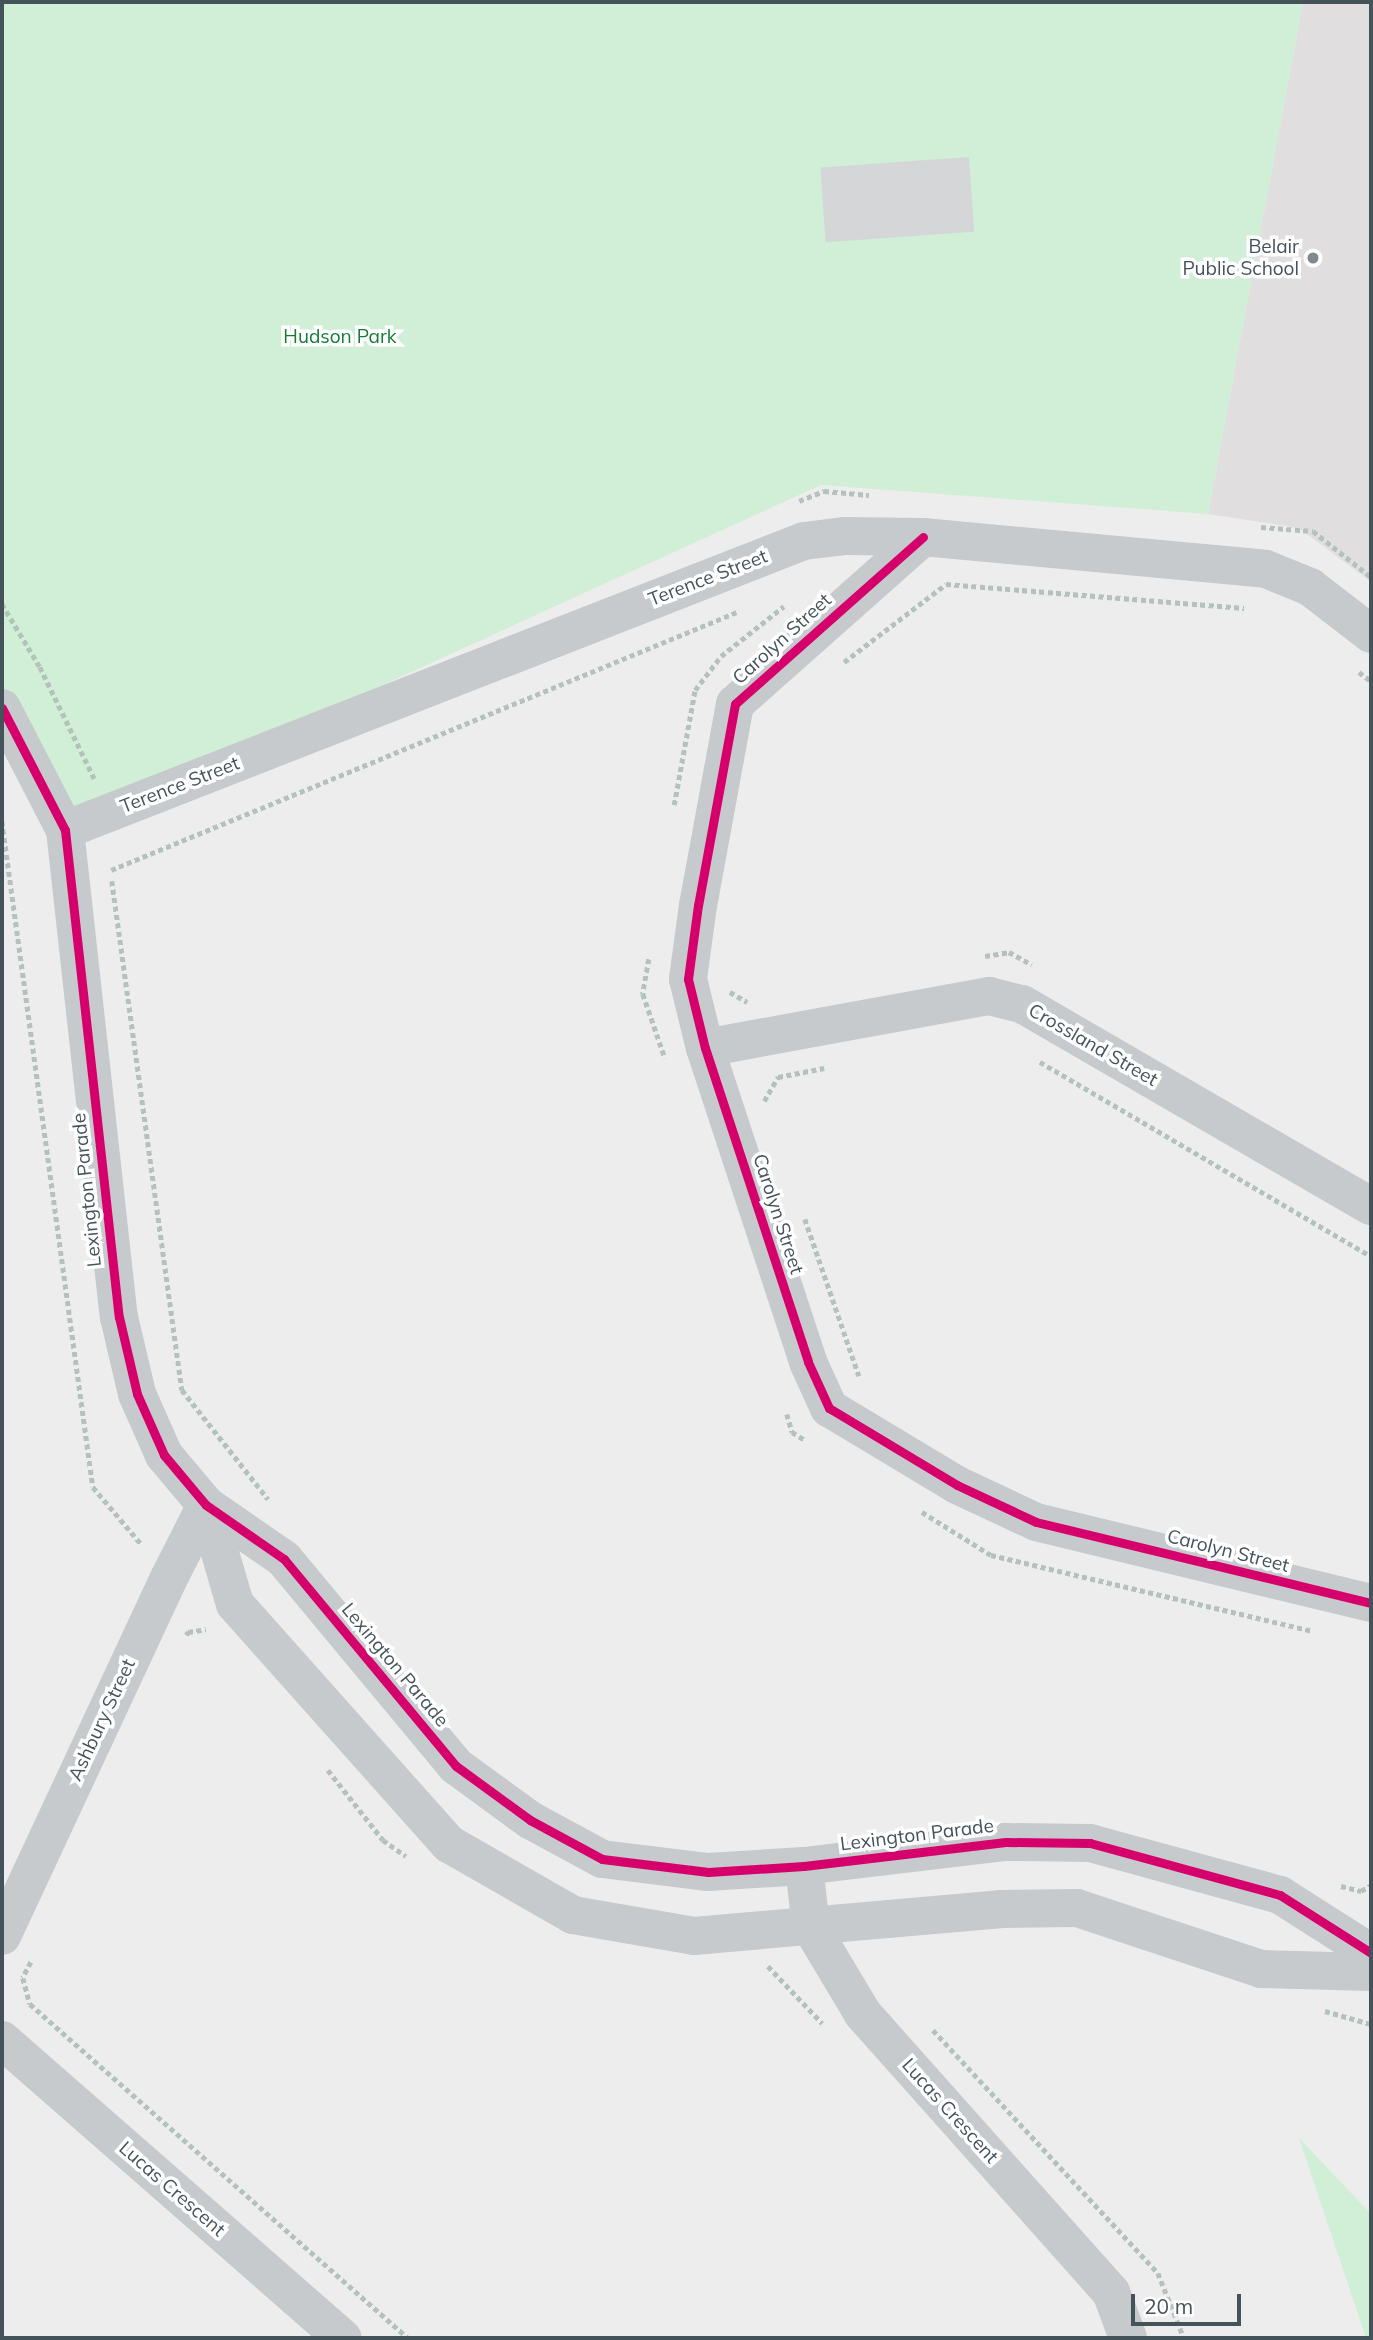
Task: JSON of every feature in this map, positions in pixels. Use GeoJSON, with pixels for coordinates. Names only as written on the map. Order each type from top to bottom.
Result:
{"type":"FeatureCollection","features":[{"type":"Feature","properties":{"kind":"street","name":"Terence Street"},"geometry":{"type":"LineString","coordinates":[[65,830],[804,541],[844,536],[923,537],[1266,569],[1310,587],[1371,634]]}},
{"type":"Feature","properties":{"kind":"street","name":"Carolyn Street"},"geometry":{"type":"LineString","coordinates":[[923,537],[735,705],[688,979],[705,1048],[808,1362],[829,1408],[957,1485],[1036,1522],[1371,1603]]}},
{"type":"Feature","properties":{"kind":"street","name":"Lexington Parade"},"geometry":{"type":"LineString","coordinates":[[2,708],[65,830],[119,1317],[137,1394],[163,1455],[206,1505],[284,1559],[456,1766],[530,1820],[602,1859],[708,1872],[804,1866],[1006,1842],[1090,1843],[1280,1895],[1371,1953]]}},
{"type":"Feature","properties":{"kind":"street","name":"Crossland Street"},"geometry":{"type":"LineString","coordinates":[[705,1048],[989,996],[1022,1003],[1371,1206]]}},
{"type":"Feature","properties":{"kind":"street","name":"Lexington Parade"},"geometry":{"type":"LineString","coordinates":[[206,1505],[235,1604],[449,1844],[573,1915],[694,1936],[1000,1909],[1077,1908],[1261,1969],[1371,1972]]}},
{"type":"Feature","properties":{"kind":"street","name":"Ashbury Street"},"geometry":{"type":"LineString","coordinates":[[2,1936],[169,1578],[206,1505]]}},
{"type":"Feature","properties":{"kind":"street","name":"Lucas Crescent"},"geometry":{"type":"LineString","coordinates":[[804,1866],[811,1927],[863,2014],[1111,2292],[1128,2338]]}},
{"type":"Feature","properties":{"kind":"street","name":"Lucas Crescent"},"geometry":{"type":"LineString","coordinates":[[2,2040],[343,2338]]}},
{"type":"Feature","properties":{"kind":"path"},"geometry":{"type":"LineString","coordinates":[[835,669],[946,583],[1254,609]]}},
{"type":"Feature","properties":{"kind":"path"},"geometry":{"type":"LineString","coordinates":[[674,807],[695,690],[721,656],[789,603]]}},
{"type":"Feature","properties":{"kind":"path"},"geometry":{"type":"LineString","coordinates":[[2,604],[40,667],[94,779],[107,784]]}},
{"type":"Feature","properties":{"kind":"path"},"geometry":{"type":"LineString","coordinates":[[111,870],[749,607]]}},
{"type":"Feature","properties":{"kind":"path"},"geometry":{"type":"LineString","coordinates":[[1350,665],[1371,681]]}},
{"type":"Feature","properties":{"kind":"path"},"geometry":{"type":"LineString","coordinates":[[2,821],[93,1487],[144,1547]]}},
{"type":"Feature","properties":{"kind":"path"},"geometry":{"type":"LineString","coordinates":[[109,863],[182,1390],[274,1506]]}},
{"type":"Feature","properties":{"kind":"path"},"geometry":{"type":"LineString","coordinates":[[651,946],[643,994],[667,1065]]}},
{"type":"Feature","properties":{"kind":"path"},"geometry":{"type":"LineString","coordinates":[[983,956],[1009,952],[1044,972]]}},
{"type":"Feature","properties":{"kind":"path"},"geometry":{"type":"LineString","coordinates":[[725,990],[749,1003]]}},
{"type":"Feature","properties":{"kind":"path"},"geometry":{"type":"LineString","coordinates":[[1030,1056],[1371,1256]]}},
{"type":"Feature","properties":{"kind":"path"},"geometry":{"type":"LineString","coordinates":[[769,1114],[764,1101],[778,1077],[832,1067]]}},
{"type":"Feature","properties":{"kind":"path"},"geometry":{"type":"LineString","coordinates":[[804,1218],[862,1383]]}},
{"type":"Feature","properties":{"kind":"path"},"geometry":{"type":"LineString","coordinates":[[786,1411],[792,1432],[813,1445]]}},
{"type":"Feature","properties":{"kind":"path"},"geometry":{"type":"LineString","coordinates":[[912,1506],[991,1555],[1318,1633]]}},
{"type":"Feature","properties":{"kind":"path"},"geometry":{"type":"LineString","coordinates":[[183,1638],[188,1632],[216,1628]]}},
{"type":"Feature","properties":{"kind":"path"},"geometry":{"type":"LineString","coordinates":[[325,1766],[383,1840],[413,1862]]}},
{"type":"Feature","properties":{"kind":"path"},"geometry":{"type":"LineString","coordinates":[[1335,1884],[1361,1891],[1371,1885]]}},
{"type":"Feature","properties":{"kind":"path"},"geometry":{"type":"LineString","coordinates":[[35,1954],[23,1978],[30,2004],[408,2338]]}},
{"type":"Feature","properties":{"kind":"path"},"geometry":{"type":"LineString","coordinates":[[1320,2009],[1371,2024]]}},
{"type":"Feature","properties":{"kind":"path"},"geometry":{"type":"LineString","coordinates":[[927,2024],[1158,2273],[1184,2338]]}},
{"type":"Feature","properties":{"kind":"shaded area","name":"Belair Public School"},"geometry":{"type":"Polygon","coordinates":[[[1303,2],[1371,2],[1371,582],[1299,528],[1208,514],[1303,2]]]}},
{"type":"Feature","properties":{"kind":"green space","name":"Hudson Park"},"geometry":{"type":"Polygon","coordinates":[[[2,2],[1303,2],[1208,514],[821,485],[65,830],[2,699],[2,2]]]}},
{"type":"Feature","properties":{"kind":"green space"},"geometry":{"type":"Polygon","coordinates":[[[1299,2138],[1371,2214],[1371,2338],[1366,2338],[1299,2138]]]}},
{"type":"Feature","properties":{"kind":"building"},"geometry":{"type":"Polygon","coordinates":[[[969,157],[974,232],[826,242],[820,167],[969,157]]]}},
{"type":"Feature","properties":{"kind":"cycle path"},"geometry":{"type":"LineString","coordinates":[[923,537],[735,704],[698,905],[688,979],[705,1048],[808,1362],[829,1408],[957,1485],[1036,1522],[1371,1603]]}},
{"type":"Feature","properties":{"kind":"cycle path"},"geometry":{"type":"LineString","coordinates":[[2,708],[65,830],[119,1317],[137,1394],[164,1455],[206,1505],[284,1559],[456,1766],[530,1820],[602,1859],[708,1872],[804,1866],[1006,1842],[1090,1843],[1280,1895],[1371,1953]]}},
{"type":"Feature","properties":{"kind":"place","name":"Belair Public School"},"geometry":{"type":"Point","coordinates":[1313,258]}}]}
